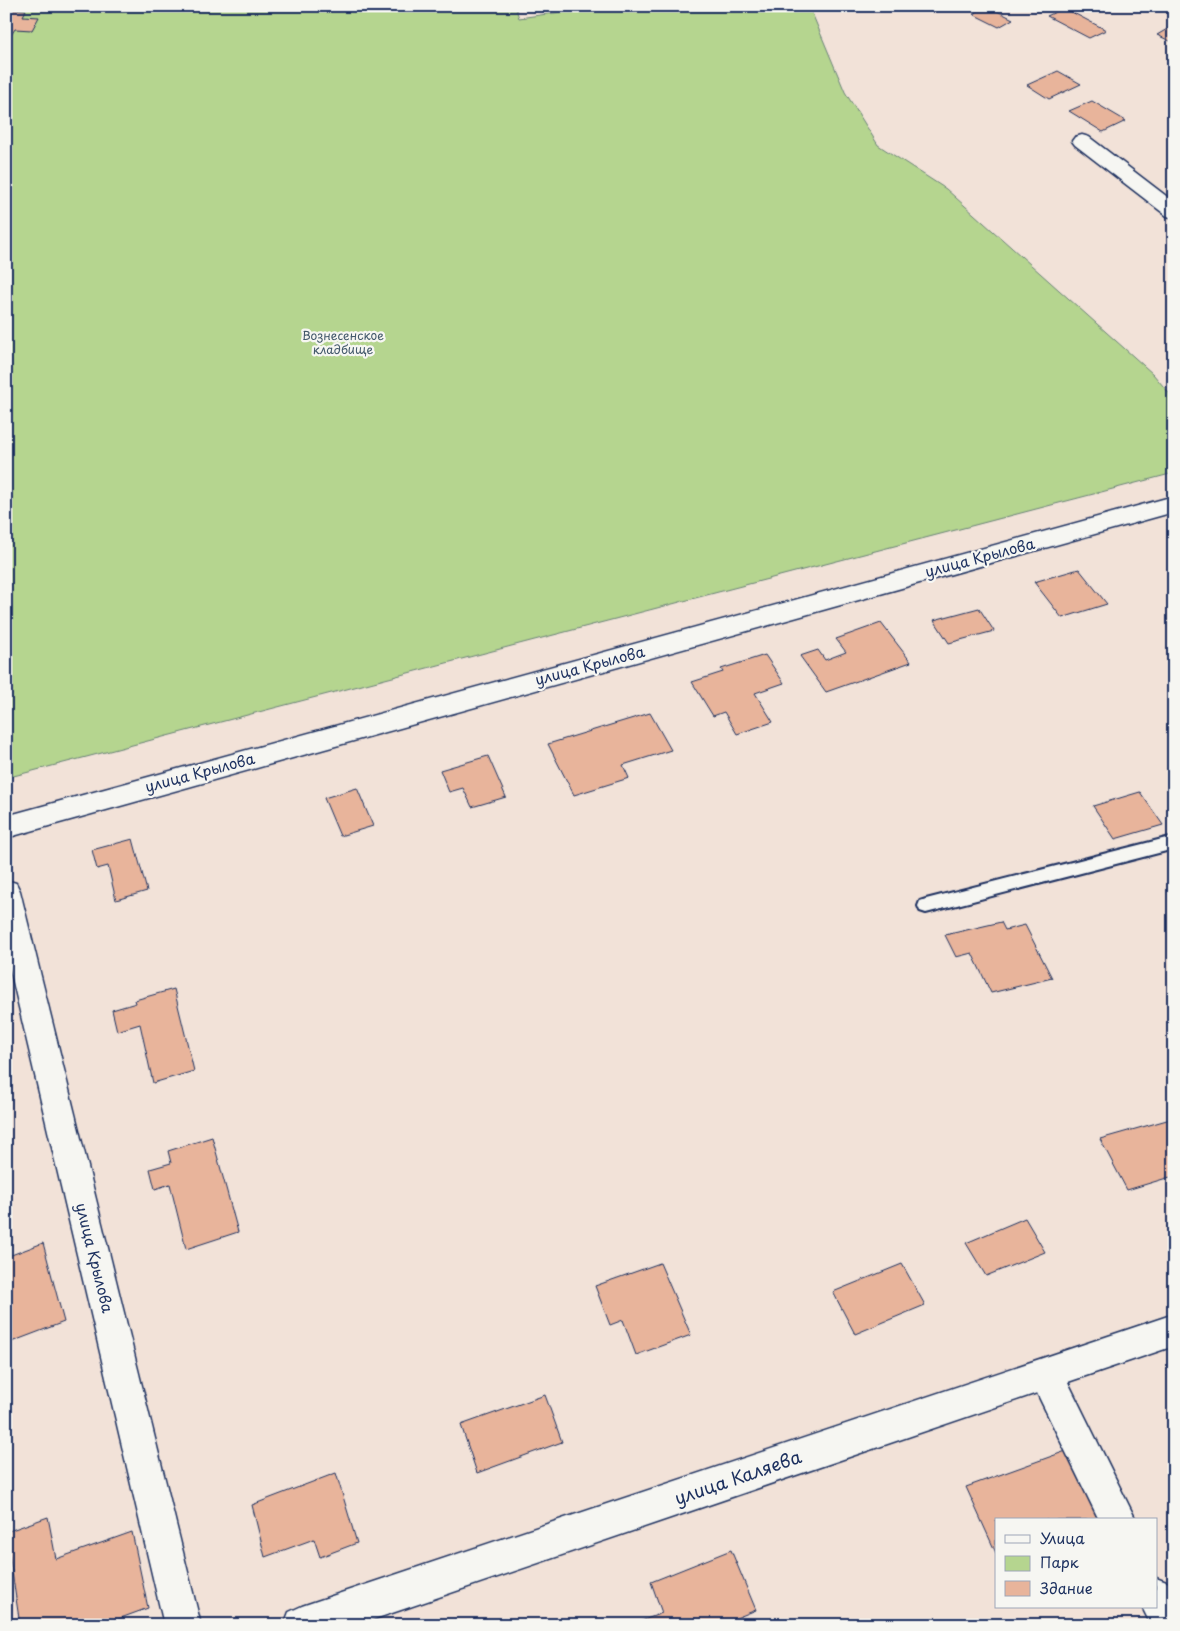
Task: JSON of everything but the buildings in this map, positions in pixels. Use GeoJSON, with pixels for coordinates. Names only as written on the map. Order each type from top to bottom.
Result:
{"type":"FeatureCollection","features":[{"type":"Feature","properties":{"kind":"street"},"geometry":{"type":"LineString","coordinates":[[1082,141],[1174,212]]}},
{"type":"Feature","properties":{"kind":"street","name":"улица Крылова"},"geometry":{"type":"LineString","coordinates":[[6,827],[1174,504]]}},
{"type":"Feature","properties":{"kind":"street","name":"улица Крылова"},"geometry":{"type":"LineString","coordinates":[[6,891],[183,1625]]}},
{"type":"Feature","properties":{"kind":"street","name":"улица Каляева"},"geometry":{"type":"LineString","coordinates":[[302,1625],[1174,1330]]}},
{"type":"Feature","properties":{"kind":"street"},"geometry":{"type":"LineString","coordinates":[[1046,1374],[1117,1518]]}},
{"type":"Feature","properties":{"kind":"street"},"geometry":{"type":"LineString","coordinates":[[1158,1600],[1170,1625]]}},
{"type":"Feature","properties":{"kind":"lane"},"geometry":{"type":"LineString","coordinates":[[926,906],[1174,842]]}},
{"type":"Feature","properties":{"kind":"green space","name":"Вознесенское кладбище"},"geometry":{"type":"Polygon","coordinates":[[[6,6],[515,6],[519,18],[575,10],[589,6],[809,6],[845,92],[878,145],[946,189],[1153,374],[1174,399],[1174,473],[6,778],[6,6]]]}}]}
